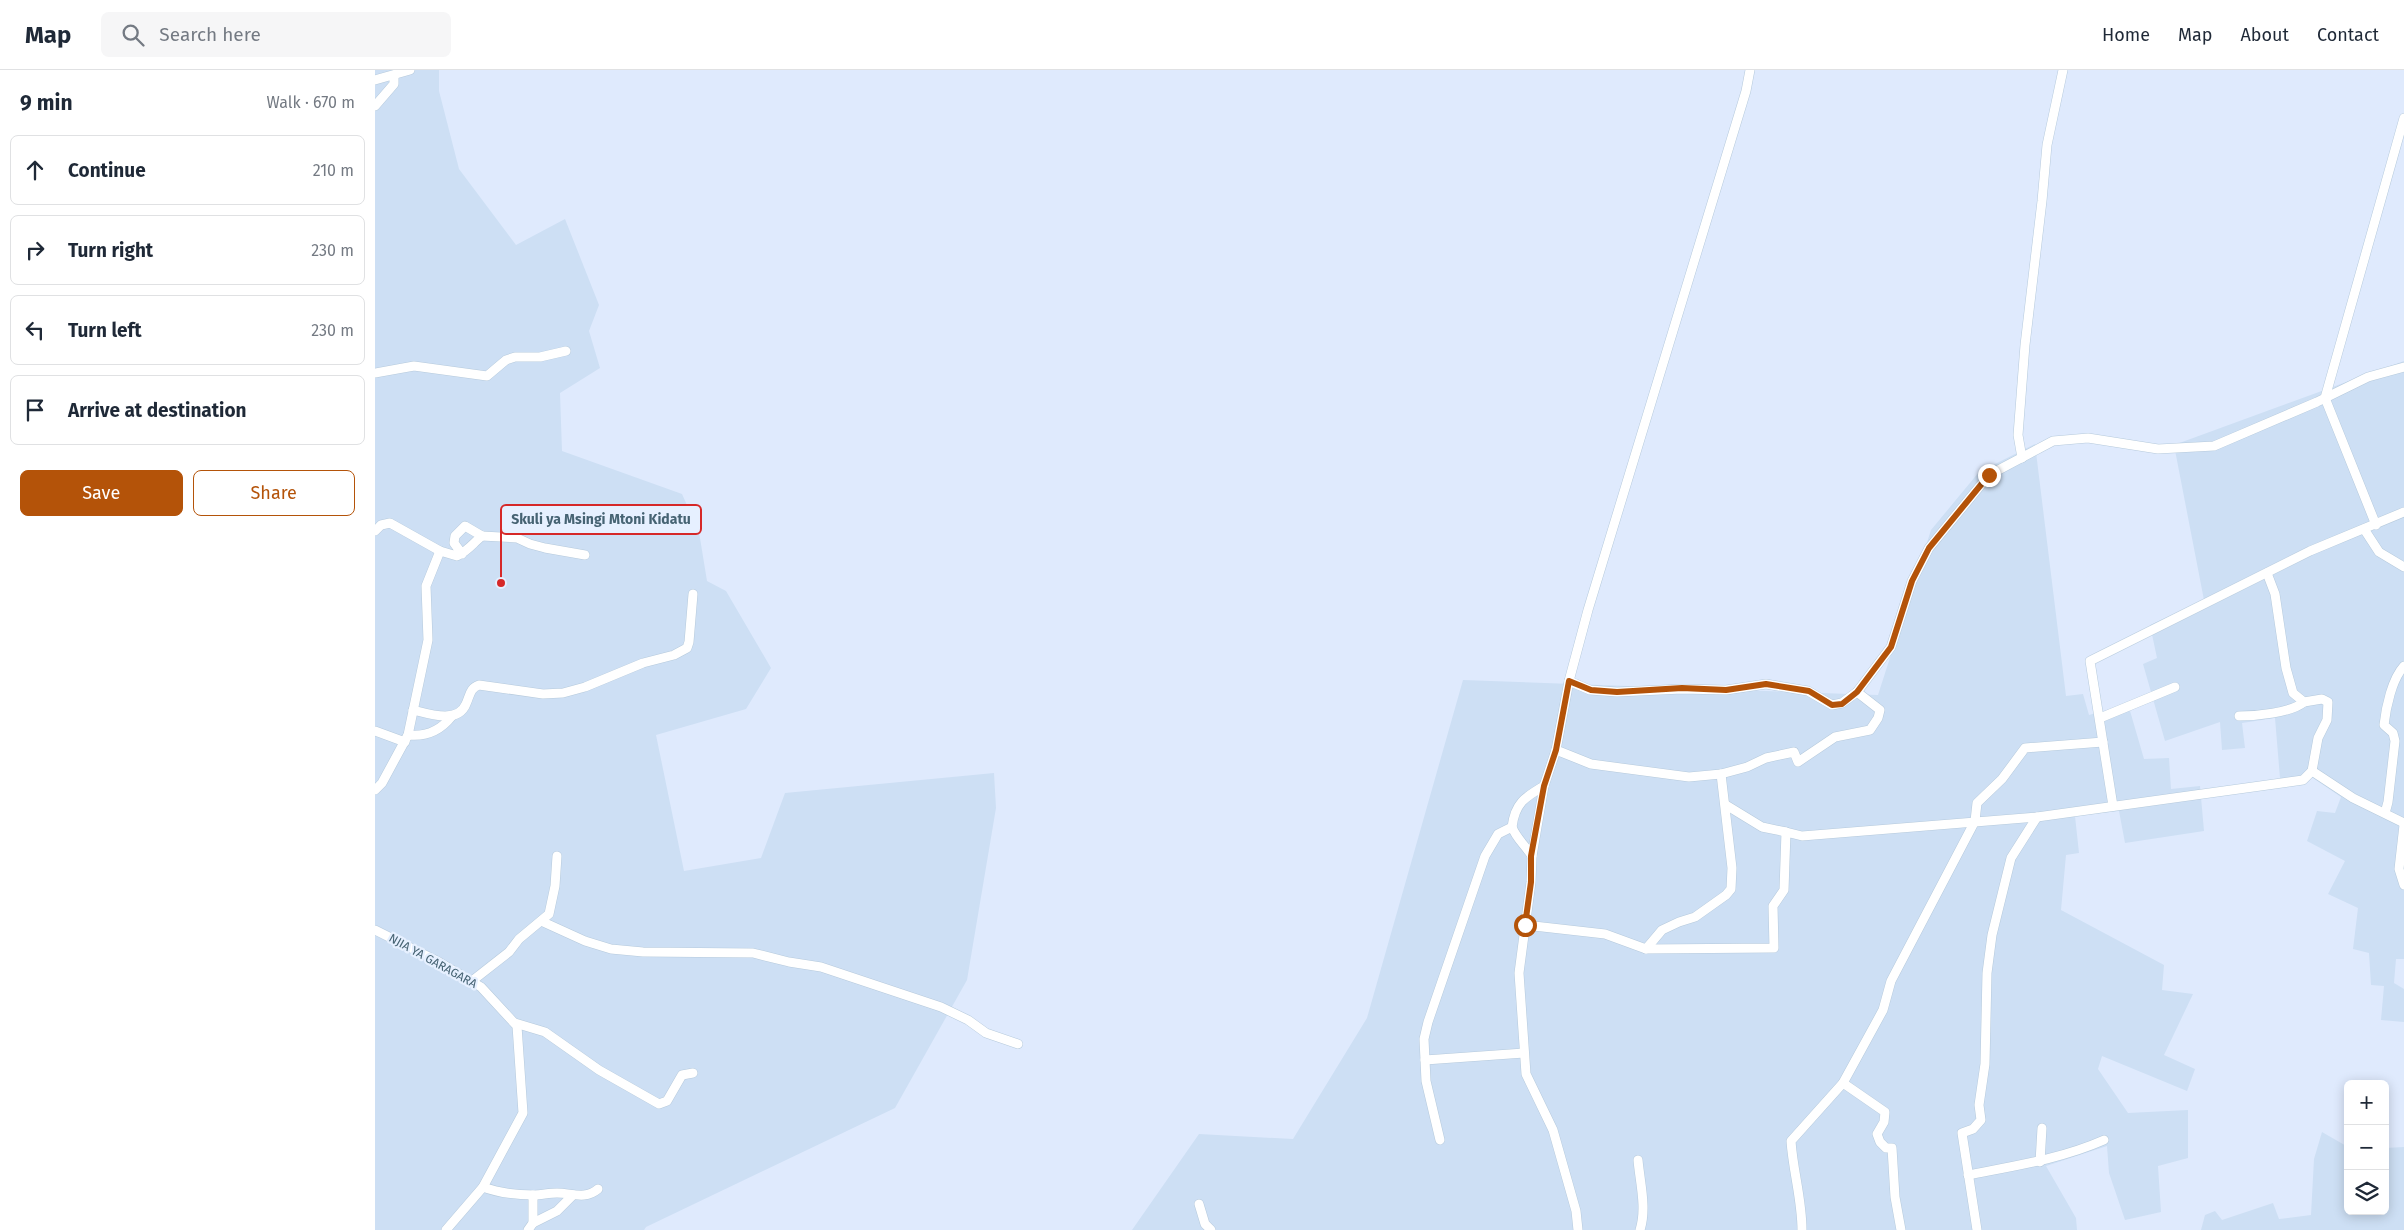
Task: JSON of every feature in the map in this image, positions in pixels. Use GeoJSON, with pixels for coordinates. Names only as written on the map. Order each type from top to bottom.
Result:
{"type":"FeatureCollection","features":[{"type":"Feature","properties":{"kind":"street"},"geometry":{"type":"LineString","coordinates":[[375,80],[410,70]]}},
{"type":"Feature","properties":{"kind":"street"},"geometry":{"type":"LineString","coordinates":[[1578,1230],[1576,1211],[1553,1130],[1527,1074],[1524,1053],[1519,973],[1531,882],[1531,856],[1544,786],[1556,750],[1569,681],[1588,610],[1743,100],[1750,70]]}},
{"type":"Feature","properties":{"kind":"street"},"geometry":{"type":"LineString","coordinates":[[2022,458],[2018,435],[2027,326],[2047,146],[2063,70]]}},
{"type":"Feature","properties":{"kind":"street"},"geometry":{"type":"LineString","coordinates":[[375,106],[394,84],[393,76]]}},
{"type":"Feature","properties":{"kind":"street"},"geometry":{"type":"LineString","coordinates":[[2377,525],[2325,398],[2404,118]]}},
{"type":"Feature","properties":{"kind":"street"},"geometry":{"type":"LineString","coordinates":[[375,373],[414,366],[487,376],[506,360],[515,357],[540,357],[566,351]]}},
{"type":"Feature","properties":{"kind":"street"},"geometry":{"type":"LineString","coordinates":[[1569,681],[1591,690],[1617,692],[1682,688],[1726,690],[1766,684],[1809,691],[1832,705],[1842,704],[1857,692],[1891,647],[1912,581],[1929,548],[1989,475],[2053,441],[2088,438],[2158,449],[2214,446],[2368,378],[2404,367]]}},
{"type":"Feature","properties":{"kind":"street"},"geometry":{"type":"LineString","coordinates":[[2113,806],[2100,718],[2094,696],[2090,661],[2309,551],[2377,525],[2404,512]]}},
{"type":"Feature","properties":{"kind":"street"},"geometry":{"type":"LineString","coordinates":[[375,531],[381,525],[389,523],[452,556],[462,554],[482,536]]}},
{"type":"Feature","properties":{"kind":"street"},"geometry":{"type":"LineString","coordinates":[[462,554],[454,543],[455,536],[465,526],[482,536],[517,538],[545,548],[585,555]]}},
{"type":"Feature","properties":{"kind":"street"},"geometry":{"type":"LineString","coordinates":[[2364,529],[2379,552],[2404,567]]}},
{"type":"Feature","properties":{"kind":"street"},"geometry":{"type":"LineString","coordinates":[[375,790],[382,783],[407,739],[428,640],[426,586],[440,551]]}},
{"type":"Feature","properties":{"kind":"street"},"geometry":{"type":"LineString","coordinates":[[2267,573],[2275,594],[2286,668],[2293,693],[2304,702]]}},
{"type":"Feature","properties":{"kind":"street"},"geometry":{"type":"LineString","coordinates":[[375,731],[407,739],[433,732],[446,724],[452,716],[465,707],[471,691],[479,685],[543,694],[563,693],[682,652],[687,648],[689,642],[693,594]]}},
{"type":"Feature","properties":{"kind":"street"},"geometry":{"type":"LineString","coordinates":[[2385,813],[2395,741],[2393,733],[2384,725],[2385,711],[2398,672],[2404,666]]}},
{"type":"Feature","properties":{"kind":"street"},"geometry":{"type":"LineString","coordinates":[[2100,718],[2175,687]]}},
{"type":"Feature","properties":{"kind":"street"},"geometry":{"type":"LineString","coordinates":[[1556,750],[1591,764],[1689,777],[1721,774],[1747,767],[1766,758],[1794,752],[1798,762],[1835,737],[1870,730],[1878,718],[1880,710],[1857,692]]}},
{"type":"Feature","properties":{"kind":"street"},"geometry":{"type":"LineString","coordinates":[[1726,805],[1762,827],[1802,836],[2037,817],[2303,780],[2312,771],[2319,738],[2327,720],[2328,702],[2322,699],[2304,702],[2299,707],[2276,712],[2239,716]]}},
{"type":"Feature","properties":{"kind":"street"},"geometry":{"type":"LineString","coordinates":[[413,710],[431,715],[452,716]]}},
{"type":"Feature","properties":{"kind":"street"},"geometry":{"type":"LineString","coordinates":[[1802,1230],[1791,1141],[1843,1083],[1883,1010],[1891,981],[1975,821],[1977,803],[2002,779],[2025,748],[2103,742]]}},
{"type":"Feature","properties":{"kind":"street"},"geometry":{"type":"LineString","coordinates":[[2312,771],[2353,798],[2404,824],[2399,869],[2404,885]]}},
{"type":"Feature","properties":{"kind":"street"},"geometry":{"type":"LineString","coordinates":[[1645,949],[1662,930],[1695,917],[1726,895],[1731,889],[1732,868],[1721,774]]}},
{"type":"Feature","properties":{"kind":"street"},"geometry":{"type":"LineString","coordinates":[[1531,856],[1516,837],[1512,827],[1514,813],[1525,797],[1544,786]]}},
{"type":"Feature","properties":{"kind":"street"},"geometry":{"type":"LineString","coordinates":[[1977,1230],[1961,1134],[1973,1130],[1981,1120],[1979,1105],[1985,1064],[1987,972],[1992,936],[2011,858],[2037,817]]}},
{"type":"Feature","properties":{"kind":"street"},"geometry":{"type":"LineString","coordinates":[[1440,1140],[1426,1081],[1424,1039],[1428,1022],[1485,856],[1498,834],[1512,827]]}},
{"type":"Feature","properties":{"kind":"street"},"geometry":{"type":"LineString","coordinates":[[1525,925],[1605,934],[1645,949],[1774,948],[1773,906],[1784,890],[1786,832]]}},
{"type":"Feature","properties":{"kind":"street"},"geometry":{"type":"LineString","coordinates":[[472,981],[509,952],[519,939],[549,914],[555,886],[557,856]]}},
{"type":"Feature","properties":{"kind":"street"},"geometry":{"type":"LineString","coordinates":[[541,921],[611,949],[643,952],[753,953],[789,962],[821,967],[941,1007],[968,1020],[986,1033],[1018,1044]]}},
{"type":"Feature","properties":{"kind":"street","name":"NJIA YA GARAGARA"},"geometry":{"type":"LineString","coordinates":[[375,930],[472,981],[481,987],[515,1023]]}},
{"type":"Feature","properties":{"kind":"street"},"geometry":{"type":"LineString","coordinates":[[515,1023],[545,1032],[599,1070],[659,1104],[667,1101],[682,1075],[693,1073]]}},
{"type":"Feature","properties":{"kind":"street"},"geometry":{"type":"LineString","coordinates":[[446,1230],[483,1187],[523,1113],[515,1023]]}},
{"type":"Feature","properties":{"kind":"street"},"geometry":{"type":"LineString","coordinates":[[1425,1060],[1524,1053]]}},
{"type":"Feature","properties":{"kind":"street"},"geometry":{"type":"LineString","coordinates":[[1843,1083],[1885,1112],[1884,1122],[1877,1134],[1880,1142],[1886,1148],[1892,1148],[1895,1190],[1901,1230]]}},
{"type":"Feature","properties":{"kind":"street"},"geometry":{"type":"LineString","coordinates":[[2040,1162],[2042,1128]]}},
{"type":"Feature","properties":{"kind":"street"},"geometry":{"type":"LineString","coordinates":[[1968,1174],[2040,1162],[2070,1151],[2086,1148],[2104,1140]]}},
{"type":"Feature","properties":{"kind":"street"},"geometry":{"type":"LineString","coordinates":[[1638,1160],[1643,1206],[1643,1221],[1639,1230]]}},
{"type":"Feature","properties":{"kind":"street"},"geometry":{"type":"LineString","coordinates":[[483,1187],[495,1191],[533,1195],[557,1193],[573,1195],[592,1194],[598,1189]]}},
{"type":"Feature","properties":{"kind":"street"},"geometry":{"type":"LineString","coordinates":[[531,1226],[533,1195]]}},
{"type":"Feature","properties":{"kind":"street"},"geometry":{"type":"LineString","coordinates":[[531,1226],[557,1211],[573,1195]]}},
{"type":"Feature","properties":{"kind":"street"},"geometry":{"type":"LineString","coordinates":[[1199,1204],[1205,1224],[1211,1230]]}},
{"type":"Feature","properties":{"kind":"shaded area"},"geometry":{"type":"Polygon","coordinates":[[[375,70],[439,70],[439,91],[459,169],[516,245],[565,219],[599,305],[589,331],[600,368],[560,393],[562,451],[682,494],[699,532],[707,581],[726,591],[771,668],[746,709],[656,735],[684,871],[761,858],[785,793],[994,773],[996,808],[967,980],[895,1108],[646,1227],[644,1230],[375,1230],[375,70]]]}},
{"type":"Feature","properties":{"kind":"shaded area"},"geometry":{"type":"Polygon","coordinates":[[[2404,361],[2404,959],[2396,959],[2394,983],[2404,989],[2404,1022],[2381,1020],[2384,986],[2371,985],[2369,953],[2353,949],[2358,908],[2328,894],[2345,861],[2307,841],[2317,811],[2335,813],[2341,797],[2313,778],[2280,778],[2275,718],[2242,723],[2245,748],[2222,750],[2220,722],[2165,741],[2143,664],[2157,658],[2150,625],[2204,600],[2174,445],[2404,361]]]}},
{"type":"Feature","properties":{"kind":"shaded area"},"geometry":{"type":"Polygon","coordinates":[[[2035,444],[2066,696],[2083,694],[2089,715],[2128,704],[2144,759],[2169,758],[2171,789],[2200,786],[2204,831],[2125,843],[2119,811],[2075,816],[2079,853],[2066,855],[2061,910],[2164,965],[2162,990],[2193,994],[2164,1055],[2195,1069],[2187,1091],[2102,1056],[2098,1069],[2128,1113],[2188,1110],[2188,1158],[2158,1166],[2161,1212],[2125,1220],[2109,1173],[2107,1146],[2046,1166],[2076,1218],[2077,1230],[1132,1230],[1199,1134],[1293,1139],[1367,1018],[1463,680],[1878,695],[1931,530],[1979,472],[2035,444]]]}},
{"type":"Feature","properties":{"kind":"shaded area"},"geometry":{"type":"Polygon","coordinates":[[[2322,1132],[2344,1145],[2344,1215],[2389,1215],[2389,1148],[2404,1147],[2404,1230],[2201,1230],[2205,1215],[2215,1211],[2222,1220],[2273,1203],[2279,1219],[2311,1215],[2314,1159],[2322,1132]]]}},
{"type":"Feature","properties":{"kind":"place","name":"Skuli ya Msingi Mtoni Kidatu"},"geometry":{"type":"Point","coordinates":[501,583]}},
{"type":"Feature","properties":{"kind":"route"},"geometry":{"type":"LineString","coordinates":[[1525,925],[1531,882],[1531,856],[1544,786],[1556,750],[1569,681],[1591,690],[1617,692],[1682,688],[1726,690],[1766,684],[1809,691],[1822,701],[1832,705],[1842,704],[1857,692],[1891,647],[1912,581],[1929,548],[1989,475]]}}]}
